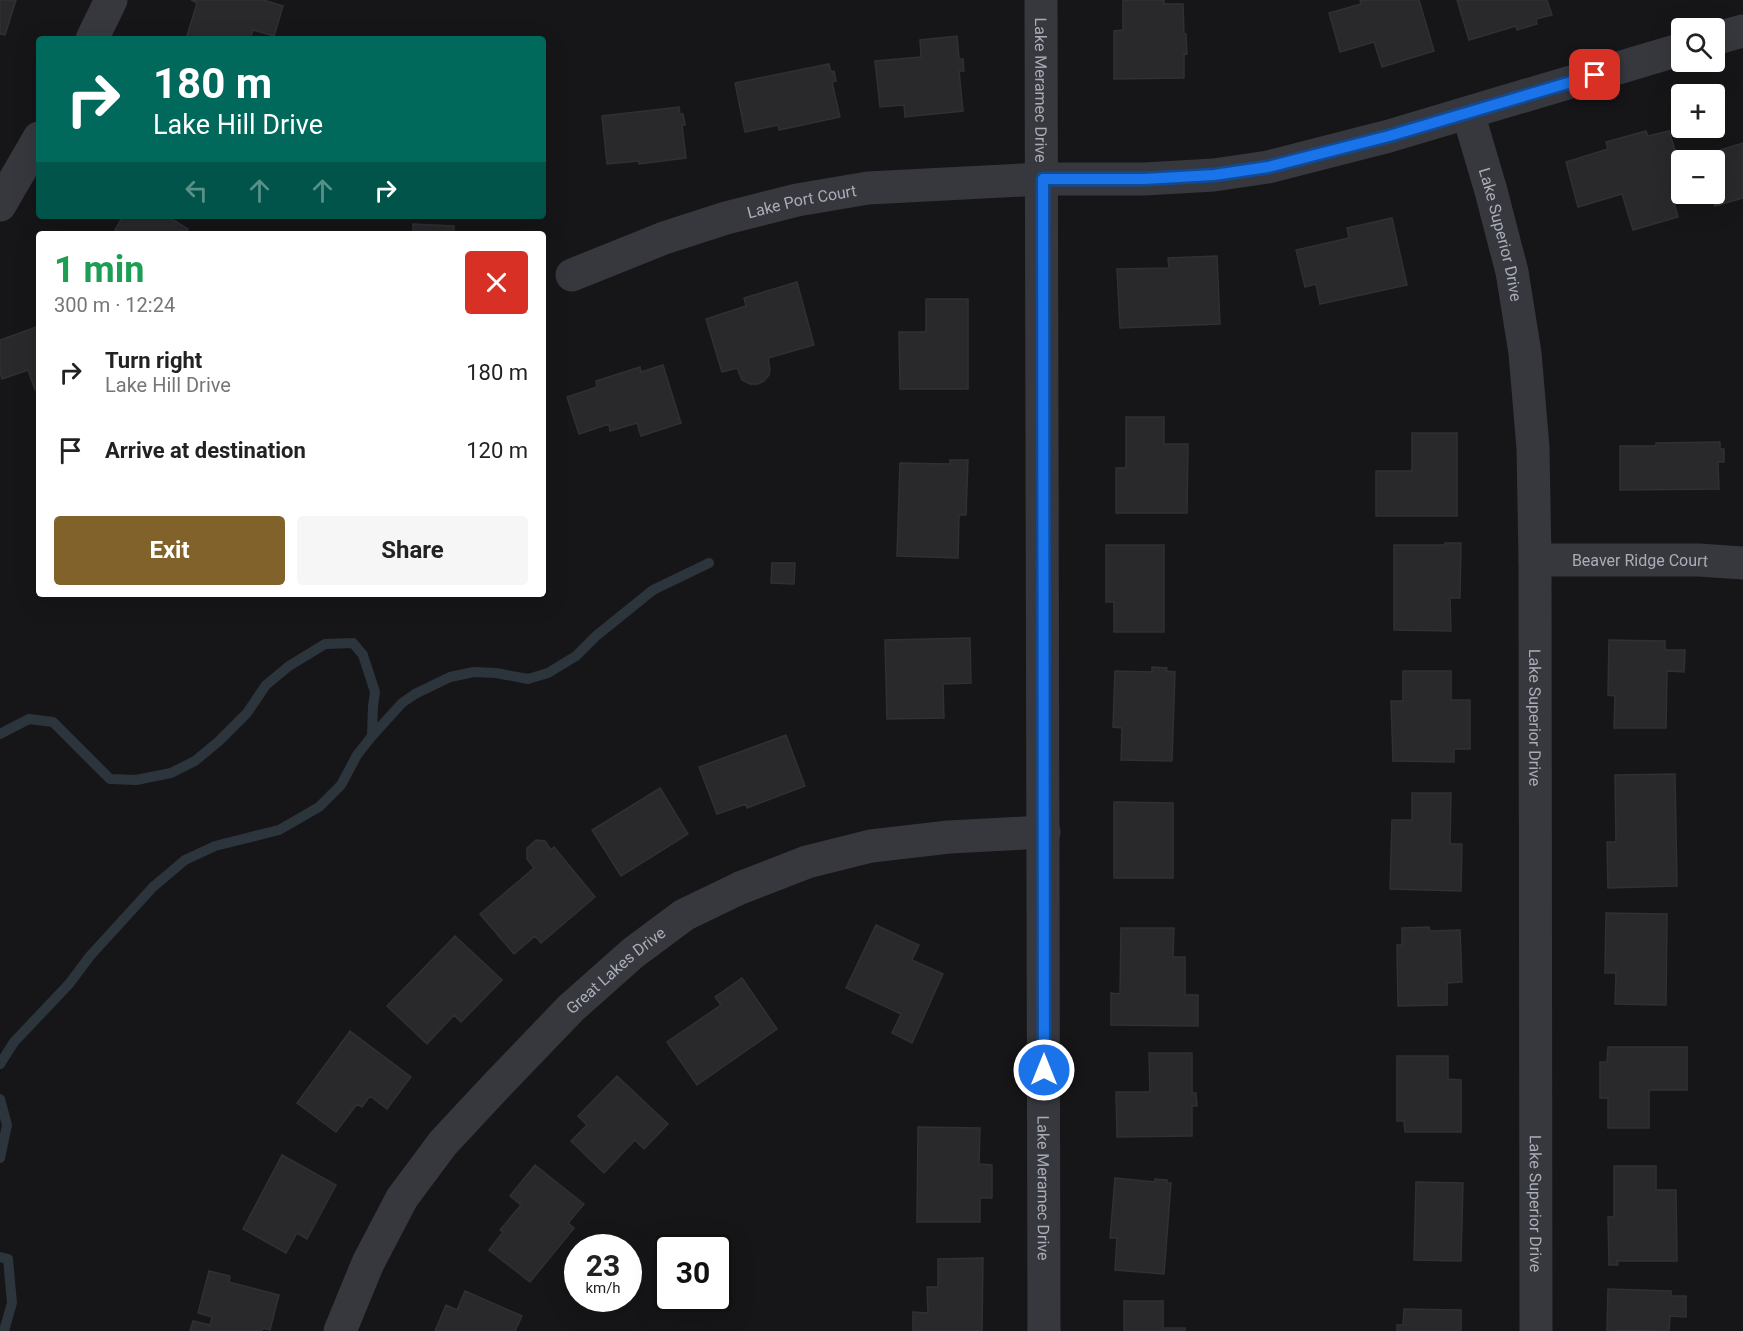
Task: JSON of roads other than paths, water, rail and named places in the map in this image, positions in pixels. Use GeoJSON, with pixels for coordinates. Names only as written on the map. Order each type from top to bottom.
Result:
{"type":"FeatureCollection","features":[{"type":"Feature","properties":{"kind":"street"},"geometry":{"type":"LineString","coordinates":[[93,36],[111,0]]}},
{"type":"Feature","properties":{"kind":"street","name":"Lake Meramec Drive"},"geometry":{"type":"LineString","coordinates":[[1041,0],[1044,1331]]}},
{"type":"Feature","properties":{"kind":"street"},"geometry":{"type":"LineString","coordinates":[[1725,36],[1743,31]]}},
{"type":"Feature","properties":{"kind":"street","name":"Lake Port Court"},"geometry":{"type":"LineString","coordinates":[[572,275],[664,238],[726,218],[797,200],[868,188],[1043,179],[1144,179],[1214,175],[1268,167],[1328,153],[1671,52]]}},
{"type":"Feature","properties":{"kind":"street","name":"Lake Superior Drive"},"geometry":{"type":"LineString","coordinates":[[1468,113],[1512,272],[1525,352],[1533,448],[1536,560],[1536,1331]]}},
{"type":"Feature","properties":{"kind":"street"},"geometry":{"type":"LineString","coordinates":[[0,206],[36,143]]}},
{"type":"Feature","properties":{"kind":"street","name":"Beaver Ridge Court"},"geometry":{"type":"LineString","coordinates":[[1536,560],[1699,560],[1743,563]]}},
{"type":"Feature","properties":{"kind":"street","name":"Great Lakes Drive"},"geometry":{"type":"LineString","coordinates":[[340,1331],[368,1263],[402,1198],[443,1143],[571,1008],[633,953],[684,915],[740,888],[807,862],[871,846],[949,837],[1044,832]]}},
{"type":"Feature","properties":{"kind":"waterway"},"geometry":{"type":"LineString","coordinates":[[0,1064],[14,1042],[69,984],[90,956],[153,887],[185,860],[215,846],[279,830],[319,807],[341,785],[357,755],[402,703],[450,677],[474,672],[496,673],[528,679],[548,673],[576,656],[596,636],[653,590],[709,563]]}},
{"type":"Feature","properties":{"kind":"waterway"},"geometry":{"type":"LineString","coordinates":[[0,734],[29,719],[53,722],[110,779],[136,780],[171,773],[195,761],[219,741],[247,713],[266,685],[289,666],[325,644],[353,643],[363,655],[375,692],[372,736]]}},
{"type":"Feature","properties":{"kind":"waterway"},"geometry":{"type":"LineString","coordinates":[[0,1099],[7,1125],[0,1158]]}},
{"type":"Feature","properties":{"kind":"waterway"},"geometry":{"type":"LineString","coordinates":[[0,1257],[8,1259],[12,1303],[4,1331]]}}]}
